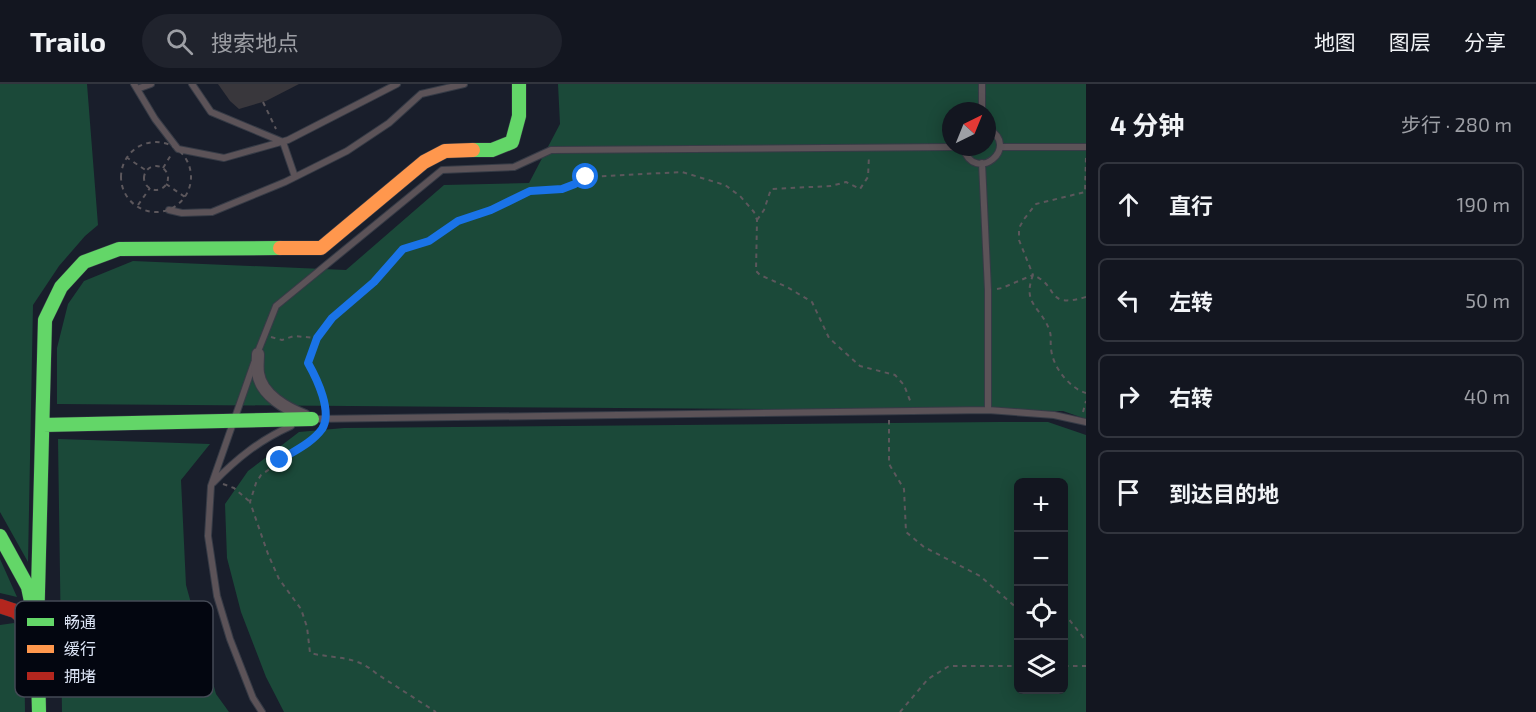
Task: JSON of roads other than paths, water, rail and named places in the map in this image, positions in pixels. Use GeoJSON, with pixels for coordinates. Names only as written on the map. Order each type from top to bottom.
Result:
{"type":"FeatureCollection","features":[{"type":"Feature","properties":{"kind":"main road"},"geometry":{"type":"LineString","coordinates":[[38,601],[45,320],[61,287],[84,262],[119,249],[321,248],[424,162],[445,151],[492,150],[512,142],[519,116],[519,84]]}},
{"type":"Feature","properties":{"kind":"main road"},"geometry":{"type":"LineString","coordinates":[[43,424],[319,419]]}},
{"type":"Feature","properties":{"kind":"main road"},"geometry":{"type":"LineString","coordinates":[[0,536],[28,587],[31,601]]}},
{"type":"Feature","properties":{"kind":"main road"},"geometry":{"type":"LineString","coordinates":[[0,606],[15,611]]}},
{"type":"Feature","properties":{"kind":"main road"},"geometry":{"type":"LineString","coordinates":[[39,697],[39,712]]}},
{"type":"Feature","properties":{"kind":"street"},"geometry":{"type":"LineString","coordinates":[[258,354],[258,374],[264,388],[291,411],[319,419]]}},
{"type":"Feature","properties":{"kind":"lane"},"geometry":{"type":"LineString","coordinates":[[151,84],[135,86],[155,120],[177,148],[224,158],[283,142],[397,84]]}},
{"type":"Feature","properties":{"kind":"lane"},"geometry":{"type":"LineString","coordinates":[[192,84],[212,112],[283,142],[295,177]]}},
{"type":"Feature","properties":{"kind":"lane"},"geometry":{"type":"LineString","coordinates":[[169,210],[182,213],[212,212],[295,177],[347,152],[389,123],[421,94],[464,84]]}},
{"type":"Feature","properties":{"kind":"lane"},"geometry":{"type":"LineString","coordinates":[[982,84],[982,102]]}},
{"type":"Feature","properties":{"kind":"lane"},"geometry":{"type":"LineString","coordinates":[[967,156],[973,162],[982,163],[995,158],[1000,147],[996,134]]}},
{"type":"Feature","properties":{"kind":"lane"},"geometry":{"type":"LineString","coordinates":[[262,712],[253,698],[230,639],[217,596],[208,536],[213,483],[276,306],[442,170],[514,167],[551,150],[942,147]]}},
{"type":"Feature","properties":{"kind":"lane"},"geometry":{"type":"LineString","coordinates":[[1000,147],[1086,147]]}},
{"type":"Feature","properties":{"kind":"lane"},"geometry":{"type":"LineString","coordinates":[[982,163],[988,290],[988,410]]}},
{"type":"Feature","properties":{"kind":"lane"},"geometry":{"type":"LineString","coordinates":[[213,483],[234,461],[261,442],[290,426],[319,419],[988,410],[1054,415],[1083,421]]}}]}
